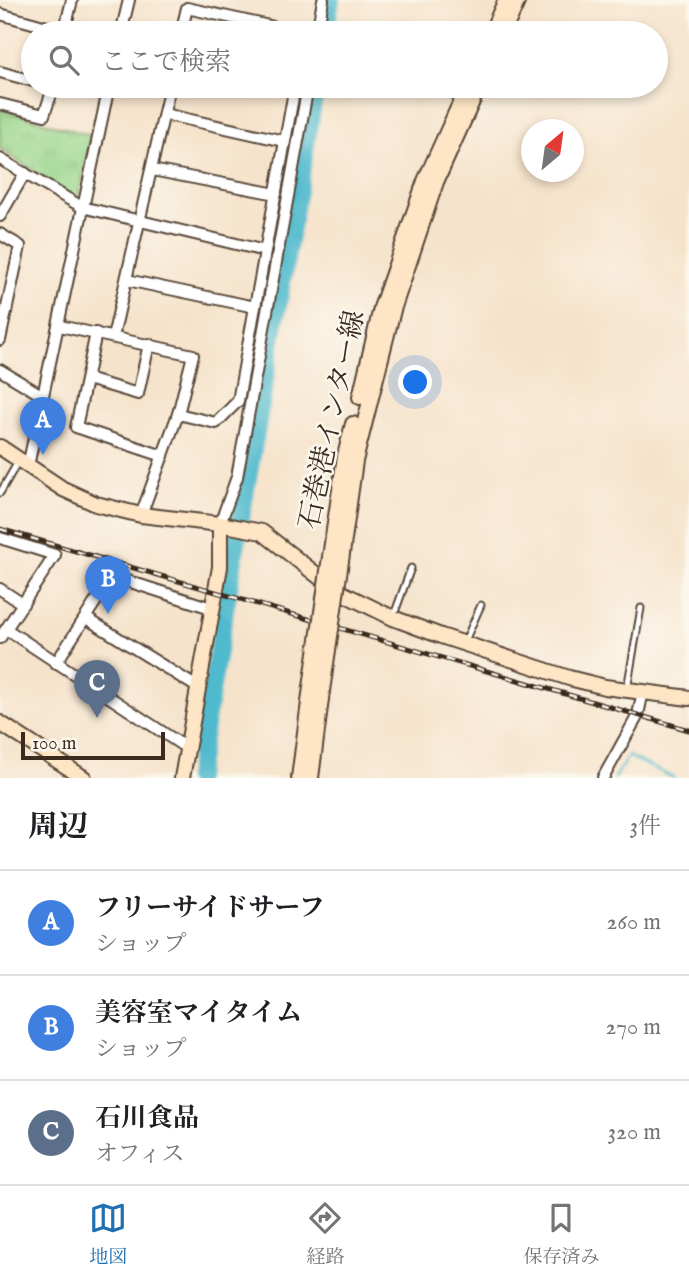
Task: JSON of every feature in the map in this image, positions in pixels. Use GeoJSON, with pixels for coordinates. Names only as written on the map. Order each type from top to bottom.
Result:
{"type":"FeatureCollection","features":[{"type":"Feature","properties":{"kind":"main road"},"geometry":{"type":"LineString","coordinates":[[496,21],[506,0]]}},
{"type":"Feature","properties":{"kind":"main road"},"geometry":{"type":"LineString","coordinates":[[508,21],[517,0]]}},
{"type":"Feature","properties":{"kind":"main road","name":"石巻港インター線"},"geometry":{"type":"LineString","coordinates":[[310,778],[317,689],[335,559],[345,456],[381,308],[425,181],[463,98]]}},
{"type":"Feature","properties":{"kind":"main road","name":"石巻港インター線"},"geometry":{"type":"LineString","coordinates":[[335,559],[355,461],[393,310],[436,182],[474,98]]}},
{"type":"Feature","properties":{"kind":"main road"},"geometry":{"type":"LineString","coordinates":[[0,447],[63,489],[96,504],[141,515],[224,524],[262,532],[336,590],[393,618],[464,644],[605,687],[689,698]]}},
{"type":"Feature","properties":{"kind":"main road"},"geometry":{"type":"LineString","coordinates":[[182,778],[224,524]]}},
{"type":"Feature","properties":{"kind":"main road","name":"石巻港インター線"},"geometry":{"type":"LineString","coordinates":[[299,778],[317,689]]}},
{"type":"Feature","properties":{"kind":"main road"},"geometry":{"type":"LineString","coordinates":[[0,723],[84,778]]}},
{"type":"Feature","properties":{"kind":"street"},"geometry":{"type":"LineString","coordinates":[[68,21],[72,0]]}},
{"type":"Feature","properties":{"kind":"street"},"geometry":{"type":"LineString","coordinates":[[124,21],[129,0]]}},
{"type":"Feature","properties":{"kind":"street"},"geometry":{"type":"LineString","coordinates":[[319,21],[323,0]]}},
{"type":"Feature","properties":{"kind":"street"},"geometry":{"type":"LineString","coordinates":[[184,21],[187,8],[246,21]]}},
{"type":"Feature","properties":{"kind":"street"},"geometry":{"type":"LineString","coordinates":[[0,14],[24,21]]}},
{"type":"Feature","properties":{"kind":"street"},"geometry":{"type":"LineString","coordinates":[[0,72],[21,78]]}},
{"type":"Feature","properties":{"kind":"street"},"geometry":{"type":"LineString","coordinates":[[0,104],[44,115],[49,98]]}},
{"type":"Feature","properties":{"kind":"street"},"geometry":{"type":"LineString","coordinates":[[23,463],[60,326],[82,206],[106,98]]}},
{"type":"Feature","properties":{"kind":"street"},"geometry":{"type":"LineString","coordinates":[[113,337],[167,98]]}},
{"type":"Feature","properties":{"kind":"street"},"geometry":{"type":"LineString","coordinates":[[178,414],[216,423],[238,401],[291,98]]}},
{"type":"Feature","properties":{"kind":"street"},"geometry":{"type":"LineString","coordinates":[[224,524],[237,477],[306,98]]}},
{"type":"Feature","properties":{"kind":"street"},"geometry":{"type":"LineString","coordinates":[[164,114],[284,141]]}},
{"type":"Feature","properties":{"kind":"street"},"geometry":{"type":"LineString","coordinates":[[0,159],[82,206],[265,251]]}},
{"type":"Feature","properties":{"kind":"street"},"geometry":{"type":"LineString","coordinates":[[152,170],[276,194]]}},
{"type":"Feature","properties":{"kind":"street"},"geometry":{"type":"LineString","coordinates":[[0,216],[25,173]]}},
{"type":"Feature","properties":{"kind":"street"},"geometry":{"type":"LineString","coordinates":[[0,234],[20,246],[0,340]]}},
{"type":"Feature","properties":{"kind":"street"},"geometry":{"type":"LineString","coordinates":[[127,280],[255,307]]}},
{"type":"Feature","properties":{"kind":"street"},"geometry":{"type":"LineString","coordinates":[[60,326],[193,355],[178,414],[141,515]]}},
{"type":"Feature","properties":{"kind":"street"},"geometry":{"type":"LineString","coordinates":[[96,333],[76,427],[163,456]]}},
{"type":"Feature","properties":{"kind":"street"},"geometry":{"type":"LineString","coordinates":[[87,379],[138,394],[149,344]]}},
{"type":"Feature","properties":{"kind":"street"},"geometry":{"type":"LineString","coordinates":[[0,370],[43,396]]}},
{"type":"Feature","properties":{"kind":"street"},"geometry":{"type":"LineString","coordinates":[[0,538],[55,555],[3,634],[56,663],[187,749]]}},
{"type":"Feature","properties":{"kind":"street"},"geometry":{"type":"LineString","coordinates":[[56,663],[112,576],[211,608]]}},
{"type":"Feature","properties":{"kind":"street"},"geometry":{"type":"LineString","coordinates":[[0,589],[23,604]]}},
{"type":"Feature","properties":{"kind":"street"},"geometry":{"type":"LineString","coordinates":[[86,618],[197,687]]}},
{"type":"Feature","properties":{"kind":"street"},"geometry":{"type":"LineString","coordinates":[[603,778],[638,715],[643,691]]}},
{"type":"Feature","properties":{"kind":"lane"},"geometry":{"type":"LineString","coordinates":[[0,493],[23,463]]}},
{"type":"Feature","properties":{"kind":"lane"},"geometry":{"type":"LineString","coordinates":[[393,618],[411,568]]}},
{"type":"Feature","properties":{"kind":"lane"},"geometry":{"type":"LineString","coordinates":[[464,644],[481,605]]}},
{"type":"Feature","properties":{"kind":"lane"},"geometry":{"type":"LineString","coordinates":[[627,689],[641,608]]}},
{"type":"Feature","properties":{"kind":"green space"},"geometry":{"type":"Polygon","coordinates":[[[0,109],[92,136],[78,196],[75,198],[0,149],[0,109]]]}},
{"type":"Feature","properties":{"kind":"waterway"},"geometry":{"type":"LineString","coordinates":[[327,21],[331,0]]}},
{"type":"Feature","properties":{"kind":"waterway"},"geometry":{"type":"LineString","coordinates":[[196,778],[314,98]]}},
{"type":"Feature","properties":{"kind":"waterway"},"geometry":{"type":"LineString","coordinates":[[615,778],[628,756],[674,778]]}},
{"type":"Feature","properties":{"kind":"railway"},"geometry":{"type":"LineString","coordinates":[[0,529],[689,730]]}},
{"type":"Feature","properties":{"kind":"place","name":"フリーサイドサーフ"},"geometry":{"type":"Point","coordinates":[43,455]}},
{"type":"Feature","properties":{"kind":"place","name":"美容室マイタイム"},"geometry":{"type":"Point","coordinates":[108,614]}},
{"type":"Feature","properties":{"kind":"place","name":"石川食品"},"geometry":{"type":"Point","coordinates":[97,718]}}]}
